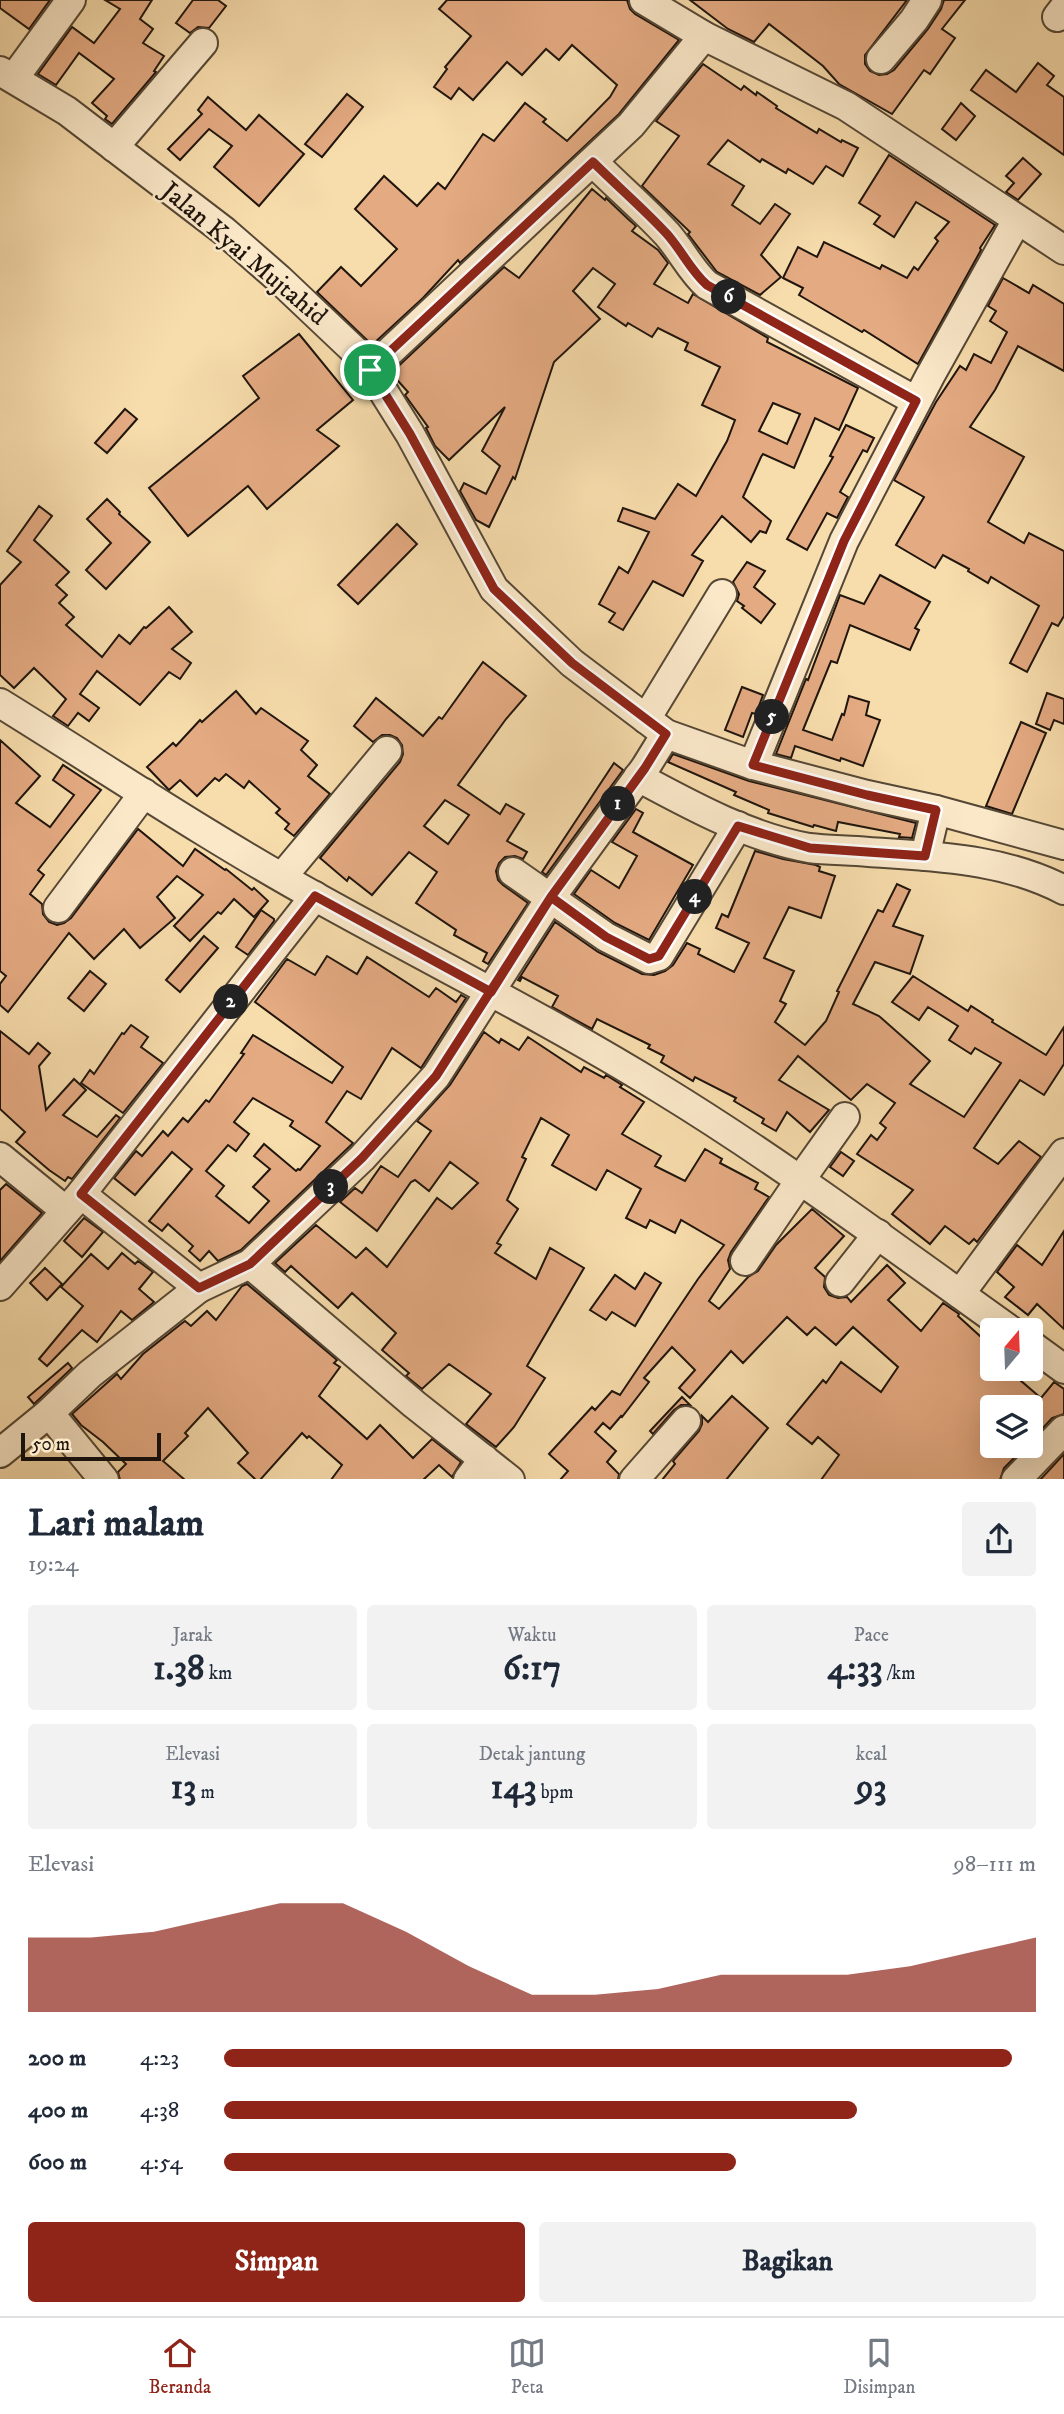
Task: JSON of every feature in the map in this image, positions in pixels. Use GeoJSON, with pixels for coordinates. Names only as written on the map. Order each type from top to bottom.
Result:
{"type":"FeatureCollection","features":[{"type":"Feature","properties":{"kind":"street"},"geometry":{"type":"LineString","coordinates":[[7,74],[71,0]]}},
{"type":"Feature","properties":{"kind":"street"},"geometry":{"type":"LineString","coordinates":[[644,0],[704,36],[846,106],[1064,250]]}},
{"type":"Feature","properties":{"kind":"street"},"geometry":{"type":"LineString","coordinates":[[881,60],[927,0]]}},
{"type":"Feature","properties":{"kind":"street"},"geometry":{"type":"LineString","coordinates":[[370,370],[631,125],[704,36]]}},
{"type":"Feature","properties":{"kind":"street"},"geometry":{"type":"LineString","coordinates":[[114,147],[203,43]]}},
{"type":"Feature","properties":{"kind":"street","name":"Jalan Kyai Mujtahid"},"geometry":{"type":"LineString","coordinates":[[7,74],[67,111],[224,231],[355,351],[410,434],[494,589],[572,663],[651,749],[753,765],[867,795],[931,833],[1064,845]]}},
{"type":"Feature","properties":{"kind":"street"},"geometry":{"type":"LineString","coordinates":[[593,162],[667,234],[685,256],[697,277],[707,285],[916,401]]}},
{"type":"Feature","properties":{"kind":"street"},"geometry":{"type":"LineString","coordinates":[[753,765],[844,541],[916,401],[1017,220]]}},
{"type":"Feature","properties":{"kind":"street"},"geometry":{"type":"LineString","coordinates":[[1,1452],[90,1374],[199,1288],[250,1264],[362,1158],[436,1076],[551,897],[651,749],[722,594]]}},
{"type":"Feature","properties":{"kind":"street"},"geometry":{"type":"LineString","coordinates":[[0,703],[282,877],[631,1070],[801,1179],[993,1318]]}},
{"type":"Feature","properties":{"kind":"street"},"geometry":{"type":"LineString","coordinates":[[651,749],[700,810],[738,826],[810,848],[931,833],[960,859],[1009,868],[1062,884]]}},
{"type":"Feature","properties":{"kind":"street"},"geometry":{"type":"LineString","coordinates":[[282,877],[387,751]]}},
{"type":"Feature","properties":{"kind":"street"},"geometry":{"type":"LineString","coordinates":[[58,908],[144,793]]}},
{"type":"Feature","properties":{"kind":"street"},"geometry":{"type":"LineString","coordinates":[[513,872],[606,937],[649,959],[655,958],[659,956],[738,826]]}},
{"type":"Feature","properties":{"kind":"street"},"geometry":{"type":"LineString","coordinates":[[0,1286],[73,1202],[315,896]]}},
{"type":"Feature","properties":{"kind":"street"},"geometry":{"type":"LineString","coordinates":[[745,1261],[845,1117]]}},
{"type":"Feature","properties":{"kind":"street"},"geometry":{"type":"LineString","coordinates":[[960,1294],[1064,1153]]}},
{"type":"Feature","properties":{"kind":"street"},"geometry":{"type":"LineString","coordinates":[[0,1157],[73,1202],[199,1288]]}},
{"type":"Feature","properties":{"kind":"street"},"geometry":{"type":"LineString","coordinates":[[839,1282],[878,1234]]}},
{"type":"Feature","properties":{"kind":"street"},"geometry":{"type":"LineString","coordinates":[[250,1264],[414,1404],[476,1469],[510,1479]]}},
{"type":"Feature","properties":{"kind":"street"},"geometry":{"type":"LineString","coordinates":[[1043,1351],[1061,1360]]}},
{"type":"Feature","properties":{"kind":"street"},"geometry":{"type":"LineString","coordinates":[[38,1421],[104,1479]]}},
{"type":"Feature","properties":{"kind":"street"},"geometry":{"type":"LineString","coordinates":[[634,1479],[686,1421]]}},
{"type":"Feature","properties":{"kind":"street"},"geometry":{"type":"LineString","coordinates":[[1016,1479],[1064,1430]]}},
{"type":"Feature","properties":{"kind":"building"},"geometry":{"type":"Polygon","coordinates":[[[0,0],[50,0],[29,29],[0,8],[0,0]]]}},
{"type":"Feature","properties":{"kind":"building"},"geometry":{"type":"Polygon","coordinates":[[[105,0],[152,0],[140,19],[153,29],[143,43],[164,56],[154,71],[156,72],[112,124],[92,103],[114,79],[79,53],[56,85],[38,74],[72,27],[94,43],[120,9],[105,0]]]}},
{"type":"Feature","properties":{"kind":"building"},"geometry":{"type":"Polygon","coordinates":[[[193,0],[218,0],[226,6],[209,28],[198,27],[190,33],[176,23],[193,0]]]}},
{"type":"Feature","properties":{"kind":"building"},"geometry":{"type":"Polygon","coordinates":[[[447,0],[627,0],[635,14],[679,40],[619,114],[460,263],[458,260],[423,298],[372,345],[317,292],[341,267],[361,286],[397,249],[355,209],[384,176],[417,206],[438,183],[445,189],[483,134],[494,141],[525,103],[546,119],[543,122],[567,141],[610,97],[617,85],[572,45],[559,60],[546,49],[522,75],[507,62],[473,100],[459,88],[451,99],[434,87],[447,69],[445,67],[471,36],[439,9],[447,0]]]}},
{"type":"Feature","properties":{"kind":"building"},"geometry":{"type":"Polygon","coordinates":[[[690,0],[907,0],[865,55],[865,64],[870,71],[879,75],[894,70],[928,29],[944,0],[965,0],[942,29],[955,38],[930,74],[924,70],[892,114],[839,84],[823,66],[769,24],[754,42],[728,29],[690,0]]]}},
{"type":"Feature","properties":{"kind":"building"},"geometry":{"type":"Polygon","coordinates":[[[1038,63],[1054,76],[1047,85],[1064,97],[1064,155],[971,90],[986,70],[1016,92],[1038,63]]]}},
{"type":"Feature","properties":{"kind":"building"},"geometry":{"type":"Polygon","coordinates":[[[703,64],[741,90],[744,86],[756,95],[757,92],[777,106],[776,108],[817,133],[819,129],[858,148],[843,176],[826,166],[813,184],[788,169],[786,173],[762,159],[760,162],[728,140],[708,164],[744,186],[732,205],[760,224],[775,204],[790,214],[761,255],[781,277],[760,295],[717,272],[688,234],[690,232],[642,186],[679,136],[656,121],[703,64]]]}},
{"type":"Feature","properties":{"kind":"building"},"geometry":{"type":"Polygon","coordinates":[[[347,94],[363,107],[322,157],[305,144],[347,94]]]}},
{"type":"Feature","properties":{"kind":"building"},"geometry":{"type":"Polygon","coordinates":[[[208,97],[246,130],[259,115],[304,154],[259,206],[214,167],[232,146],[209,129],[180,160],[168,149],[202,114],[198,110],[208,97]]]}},
{"type":"Feature","properties":{"kind":"building"},"geometry":{"type":"Polygon","coordinates":[[[961,103],[975,116],[956,140],[942,129],[961,103]]]}},
{"type":"Feature","properties":{"kind":"building"},"geometry":{"type":"Polygon","coordinates":[[[889,155],[995,225],[918,364],[864,330],[862,332],[799,295],[803,288],[783,278],[798,247],[817,257],[824,242],[880,269],[882,265],[907,278],[914,267],[918,270],[938,241],[935,238],[949,222],[916,202],[894,237],[874,224],[880,216],[859,203],[889,155]]]}},
{"type":"Feature","properties":{"kind":"building"},"geometry":{"type":"Polygon","coordinates":[[[1023,158],[1041,174],[1018,200],[1006,192],[1014,183],[1006,176],[1023,158]]]}},
{"type":"Feature","properties":{"kind":"building"},"geometry":{"type":"Polygon","coordinates":[[[592,189],[605,200],[606,198],[636,226],[632,231],[658,250],[668,263],[654,284],[688,303],[693,294],[768,338],[767,342],[858,388],[839,430],[815,418],[794,468],[763,454],[761,457],[743,497],[771,521],[766,533],[760,531],[751,542],[722,516],[692,555],[703,561],[683,596],[653,581],[623,630],[609,622],[615,613],[599,604],[619,567],[628,573],[649,532],[618,521],[623,508],[655,519],[678,484],[696,496],[727,441],[735,420],[702,405],[720,367],[685,350],[688,343],[658,328],[652,337],[628,323],[626,326],[598,307],[615,284],[593,268],[573,291],[600,319],[554,362],[515,479],[513,477],[489,527],[476,520],[460,491],[464,483],[486,494],[500,466],[482,451],[505,407],[449,460],[435,446],[426,428],[428,427],[405,395],[408,392],[391,373],[504,267],[519,278],[592,189]],[[773,403],[759,431],[787,444],[800,414],[773,403]]]}},
{"type":"Feature","properties":{"kind":"building"},"geometry":{"type":"Polygon","coordinates":[[[1003,278],[1029,293],[1033,285],[1064,304],[1064,371],[1018,346],[995,390],[970,427],[1024,457],[988,522],[1024,543],[1029,533],[1064,551],[1064,616],[1058,626],[1052,623],[1027,672],[1010,663],[1039,606],[991,577],[988,583],[943,555],[935,568],[896,545],[924,497],[894,480],[936,402],[960,366],[966,370],[974,354],[991,363],[1007,332],[990,321],[996,311],[988,306],[1003,278]]]}},
{"type":"Feature","properties":{"kind":"building"},"geometry":{"type":"Polygon","coordinates":[[[299,334],[353,400],[317,430],[339,446],[267,509],[248,486],[188,536],[149,488],[259,398],[243,376],[299,334]]]}},
{"type":"Feature","properties":{"kind":"building"},"geometry":{"type":"Polygon","coordinates":[[[125,409],[137,419],[107,453],[95,443],[125,409]]]}},
{"type":"Feature","properties":{"kind":"building"},"geometry":{"type":"Polygon","coordinates":[[[846,425],[874,438],[867,452],[863,450],[840,492],[848,497],[837,518],[827,513],[807,550],[787,539],[833,457],[830,456],[846,425]]]}},
{"type":"Feature","properties":{"kind":"building"},"geometry":{"type":"Polygon","coordinates":[[[107,499],[119,514],[150,542],[106,589],[86,570],[111,543],[87,519],[107,499]]]}},
{"type":"Feature","properties":{"kind":"building"},"geometry":{"type":"Polygon","coordinates":[[[39,506],[52,516],[34,540],[69,572],[56,585],[67,595],[59,603],[74,617],[66,625],[102,657],[119,635],[130,644],[144,627],[169,607],[192,632],[172,649],[191,663],[180,679],[169,672],[140,705],[97,671],[80,694],[99,708],[89,721],[78,713],[68,726],[53,716],[66,699],[34,668],[14,688],[0,675],[0,585],[21,562],[7,551],[39,506]]]}},
{"type":"Feature","properties":{"kind":"building"},"geometry":{"type":"Polygon","coordinates":[[[397,524],[417,544],[358,604],[338,585],[397,524]]]}},
{"type":"Feature","properties":{"kind":"building"},"geometry":{"type":"Polygon","coordinates":[[[747,562],[765,571],[754,587],[775,604],[761,623],[737,601],[739,594],[733,582],[747,562]]]}},
{"type":"Feature","properties":{"kind":"building"},"geometry":{"type":"Polygon","coordinates":[[[880,575],[930,602],[915,628],[919,630],[910,650],[850,625],[837,663],[831,661],[803,730],[832,740],[842,714],[844,715],[849,696],[869,702],[866,715],[880,720],[863,766],[795,746],[791,758],[776,754],[840,595],[864,604],[880,575]]]}},
{"type":"Feature","properties":{"kind":"building"},"geometry":{"type":"Polygon","coordinates":[[[483,662],[526,696],[458,785],[500,814],[506,804],[524,814],[507,841],[527,852],[523,859],[505,857],[496,871],[498,880],[503,885],[528,903],[488,964],[483,961],[487,953],[454,935],[456,930],[416,903],[437,872],[409,852],[372,895],[349,877],[347,881],[320,858],[400,762],[403,754],[402,745],[397,738],[382,735],[373,742],[354,726],[376,698],[423,736],[439,717],[442,719],[483,662]],[[445,800],[424,826],[448,844],[469,815],[445,800]]]}},
{"type":"Feature","properties":{"kind":"building"},"geometry":{"type":"Polygon","coordinates":[[[742,687],[763,695],[756,714],[752,713],[743,737],[725,730],[742,687]]]}},
{"type":"Feature","properties":{"kind":"building"},"geometry":{"type":"Polygon","coordinates":[[[236,691],[256,714],[261,708],[308,741],[301,750],[317,765],[308,776],[330,794],[294,836],[285,829],[289,824],[276,813],[280,809],[249,781],[244,788],[226,774],[219,781],[215,778],[197,796],[180,780],[169,790],[147,767],[173,743],[176,746],[200,720],[202,722],[236,691]]]}},
{"type":"Feature","properties":{"kind":"building"},"geometry":{"type":"Polygon","coordinates":[[[1047,693],[1064,699],[1064,724],[1054,720],[1050,730],[1036,724],[1047,693]]]}},
{"type":"Feature","properties":{"kind":"building"},"geometry":{"type":"Polygon","coordinates":[[[1021,722],[1046,733],[1012,814],[986,806],[1021,722]]]}},
{"type":"Feature","properties":{"kind":"building"},"geometry":{"type":"Polygon","coordinates":[[[0,740],[40,776],[16,803],[50,827],[74,795],[53,780],[63,765],[101,790],[38,870],[44,875],[30,894],[42,904],[43,914],[49,922],[57,925],[71,918],[138,829],[183,866],[195,849],[252,890],[254,888],[268,901],[254,917],[234,899],[190,941],[174,926],[203,895],[177,876],[157,897],[175,918],[140,948],[124,929],[94,959],[69,933],[8,1012],[0,1005],[0,984],[6,976],[0,971],[0,740]]]}},
{"type":"Feature","properties":{"kind":"building"},"geometry":{"type":"Polygon","coordinates":[[[673,754],[749,781],[916,823],[912,838],[838,822],[836,831],[768,813],[769,810],[734,795],[736,792],[668,762],[673,754]]]}},
{"type":"Feature","properties":{"kind":"building"},"geometry":{"type":"Polygon","coordinates":[[[614,763],[623,770],[546,875],[542,872],[614,763]]]}},
{"type":"Feature","properties":{"kind":"building"},"geometry":{"type":"Polygon","coordinates":[[[636,809],[643,813],[633,832],[693,865],[649,940],[615,923],[574,894],[591,870],[619,888],[637,856],[612,842],[636,809]]]}},
{"type":"Feature","properties":{"kind":"building"},"geometry":{"type":"Polygon","coordinates":[[[755,851],[816,865],[820,867],[819,871],[835,876],[821,918],[789,907],[764,958],[794,971],[780,1001],[786,1004],[775,1022],[805,1045],[826,1021],[839,992],[837,991],[878,910],[883,912],[897,884],[910,890],[893,926],[923,936],[910,974],[875,962],[853,1004],[879,1016],[930,1061],[910,1084],[964,1117],[1001,1063],[975,1048],[971,1054],[949,1040],[958,1026],[928,1007],[919,1020],[892,1002],[913,976],[968,1011],[971,1006],[1046,1055],[1064,1027],[1064,1064],[1044,1095],[1020,1080],[974,1148],[998,1164],[1019,1141],[1041,1157],[977,1242],[974,1239],[969,1244],[945,1226],[930,1244],[892,1214],[913,1190],[857,1154],[871,1135],[877,1140],[886,1128],[880,1123],[895,1103],[867,1084],[851,1100],[798,1056],[779,1080],[829,1110],[810,1132],[787,1112],[776,1131],[762,1123],[764,1119],[734,1101],[736,1098],[695,1077],[693,1081],[661,1062],[664,1056],[648,1048],[650,1045],[597,1019],[592,1029],[552,1007],[558,996],[522,977],[518,980],[555,922],[598,952],[642,974],[654,975],[665,971],[673,965],[687,943],[700,949],[698,954],[734,972],[749,943],[716,928],[722,914],[728,917],[755,851]]]}},
{"type":"Feature","properties":{"kind":"building"},"geometry":{"type":"Polygon","coordinates":[[[261,910],[274,921],[248,955],[236,947],[261,910]]]}},
{"type":"Feature","properties":{"kind":"building"},"geometry":{"type":"Polygon","coordinates":[[[204,936],[218,948],[180,992],[166,980],[204,936]]]}},
{"type":"Feature","properties":{"kind":"building"},"geometry":{"type":"Polygon","coordinates":[[[327,956],[357,974],[367,957],[429,997],[436,988],[456,1002],[461,995],[466,998],[421,1068],[392,1048],[361,1099],[347,1091],[326,1122],[353,1143],[350,1146],[241,1250],[218,1261],[209,1251],[200,1261],[189,1251],[193,1246],[168,1224],[162,1231],[149,1221],[192,1169],[172,1152],[135,1195],[114,1178],[136,1151],[142,1156],[163,1131],[168,1136],[183,1118],[188,1122],[206,1100],[209,1102],[244,1054],[241,1053],[253,1035],[332,1083],[343,1067],[255,1002],[287,959],[315,975],[327,956]],[[253,1098],[234,1122],[249,1134],[236,1151],[228,1145],[206,1171],[224,1186],[216,1196],[249,1223],[269,1201],[253,1187],[270,1169],[254,1156],[264,1144],[296,1171],[300,1170],[320,1146],[290,1126],[293,1121],[253,1098]]]}},
{"type":"Feature","properties":{"kind":"building"},"geometry":{"type":"Polygon","coordinates":[[[90,971],[106,984],[84,1011],[68,998],[90,971]]]}},
{"type":"Feature","properties":{"kind":"building"},"geometry":{"type":"Polygon","coordinates":[[[131,1025],[148,1037],[141,1047],[163,1063],[123,1113],[81,1083],[90,1070],[94,1074],[122,1033],[131,1025]]]}},
{"type":"Feature","properties":{"kind":"building"},"geometry":{"type":"Polygon","coordinates":[[[0,1031],[29,1054],[38,1043],[50,1053],[39,1066],[46,1110],[74,1079],[86,1090],[63,1115],[97,1137],[116,1115],[120,1118],[72,1179],[68,1177],[65,1181],[16,1142],[25,1132],[0,1109],[0,1031]]]}},
{"type":"Feature","properties":{"kind":"building"},"geometry":{"type":"Polygon","coordinates":[[[484,1032],[499,1043],[501,1039],[519,1050],[528,1037],[581,1072],[584,1067],[604,1078],[606,1075],[644,1102],[622,1134],[661,1156],[655,1166],[685,1181],[705,1149],[722,1159],[720,1163],[758,1183],[755,1189],[769,1197],[731,1252],[728,1260],[730,1269],[709,1301],[719,1309],[748,1277],[758,1271],[776,1245],[812,1209],[844,1236],[815,1268],[825,1277],[824,1287],[829,1295],[847,1297],[851,1302],[887,1265],[905,1283],[888,1300],[921,1331],[943,1303],[959,1314],[958,1316],[980,1336],[980,1381],[1021,1381],[1038,1395],[980,1395],[980,1458],[1014,1458],[1004,1468],[1000,1479],[822,1479],[839,1455],[818,1437],[812,1444],[787,1424],[823,1380],[826,1383],[841,1362],[881,1392],[898,1367],[853,1327],[836,1345],[815,1327],[807,1335],[787,1317],[743,1363],[731,1351],[690,1398],[679,1388],[695,1370],[672,1347],[644,1378],[649,1382],[622,1417],[610,1429],[603,1423],[595,1432],[616,1451],[607,1462],[619,1474],[618,1479],[561,1479],[568,1471],[549,1454],[592,1407],[595,1410],[612,1391],[620,1395],[724,1245],[681,1220],[675,1233],[650,1220],[646,1228],[626,1218],[641,1189],[607,1170],[596,1190],[552,1165],[569,1135],[541,1118],[522,1157],[526,1159],[507,1200],[518,1209],[497,1243],[501,1245],[495,1253],[536,1279],[550,1248],[584,1268],[527,1366],[545,1378],[514,1427],[496,1447],[466,1424],[491,1394],[449,1364],[422,1389],[406,1376],[409,1373],[382,1350],[396,1333],[352,1293],[338,1308],[291,1266],[285,1272],[275,1263],[316,1225],[356,1258],[366,1248],[387,1267],[437,1198],[452,1209],[478,1183],[450,1162],[429,1191],[415,1180],[411,1182],[377,1231],[340,1202],[355,1188],[362,1193],[381,1166],[398,1177],[431,1131],[417,1121],[450,1085],[484,1032]]]}},
{"type":"Feature","properties":{"kind":"building"},"geometry":{"type":"Polygon","coordinates":[[[841,1152],[854,1161],[843,1176],[830,1167],[841,1152]]]}},
{"type":"Feature","properties":{"kind":"building"},"geometry":{"type":"Polygon","coordinates":[[[6,1184],[42,1213],[0,1261],[0,1190],[6,1184]]]}},
{"type":"Feature","properties":{"kind":"building"},"geometry":{"type":"Polygon","coordinates":[[[84,1218],[103,1232],[82,1257],[64,1241],[84,1218]]]}},
{"type":"Feature","properties":{"kind":"building"},"geometry":{"type":"Polygon","coordinates":[[[1064,1231],[1064,1329],[1037,1304],[1028,1315],[1005,1297],[1014,1287],[997,1272],[1017,1245],[1042,1265],[1064,1231]]]}},
{"type":"Feature","properties":{"kind":"building"},"geometry":{"type":"Polygon","coordinates":[[[122,1253],[135,1264],[138,1261],[153,1272],[139,1289],[154,1302],[132,1320],[121,1311],[97,1342],[82,1330],[47,1366],[39,1359],[83,1306],[61,1287],[91,1254],[108,1269],[122,1253]]]}},
{"type":"Feature","properties":{"kind":"building"},"geometry":{"type":"Polygon","coordinates":[[[45,1268],[62,1284],[47,1300],[30,1283],[45,1268]]]}},
{"type":"Feature","properties":{"kind":"building"},"geometry":{"type":"Polygon","coordinates":[[[645,1273],[661,1283],[635,1326],[612,1312],[606,1320],[590,1310],[615,1275],[635,1289],[645,1273]]]}},
{"type":"Feature","properties":{"kind":"building"},"geometry":{"type":"Polygon","coordinates":[[[247,1284],[337,1360],[334,1363],[340,1367],[319,1396],[367,1439],[380,1425],[413,1458],[432,1439],[461,1462],[452,1477],[439,1465],[424,1479],[332,1479],[342,1465],[302,1433],[261,1479],[255,1479],[238,1463],[248,1453],[208,1408],[185,1433],[188,1436],[163,1461],[184,1479],[120,1479],[118,1472],[126,1464],[72,1414],[117,1374],[121,1379],[143,1354],[185,1321],[191,1326],[207,1311],[216,1320],[242,1286],[247,1284]]]}},
{"type":"Feature","properties":{"kind":"building"},"geometry":{"type":"Polygon","coordinates":[[[68,1363],[72,1368],[34,1404],[28,1397],[68,1363]]]}},
{"type":"Feature","properties":{"kind":"building"},"geometry":{"type":"Polygon","coordinates":[[[1054,1382],[1064,1389],[1064,1414],[1052,1418],[1043,1428],[1043,1396],[1054,1382]]]}},
{"type":"Feature","properties":{"kind":"building"},"geometry":{"type":"Polygon","coordinates":[[[732,1396],[768,1428],[727,1479],[663,1479],[675,1464],[673,1461],[699,1431],[702,1416],[708,1422],[732,1396]]]}},
{"type":"Feature","properties":{"kind":"building"},"geometry":{"type":"Polygon","coordinates":[[[682,1397],[690,1405],[681,1405],[674,1410],[653,1434],[650,1431],[682,1397]]]}},
{"type":"Feature","properties":{"kind":"building"},"geometry":{"type":"Polygon","coordinates":[[[1064,1454],[1064,1479],[1041,1479],[1064,1454]]]}},
{"type":"Feature","properties":{"kind":"route"},"geometry":{"type":"LineString","coordinates":[[370,370],[410,434],[494,589],[572,663],[666,734],[645,768],[551,897],[491,992],[315,896],[81,1194],[199,1288],[250,1264],[362,1158],[436,1076],[491,992],[520,944],[551,897],[606,937],[649,959],[655,958],[659,956],[738,826],[810,848],[925,856],[936,810],[753,765],[844,541],[916,401],[707,285],[697,277],[685,256],[667,234],[593,162],[370,370]]}}]}
